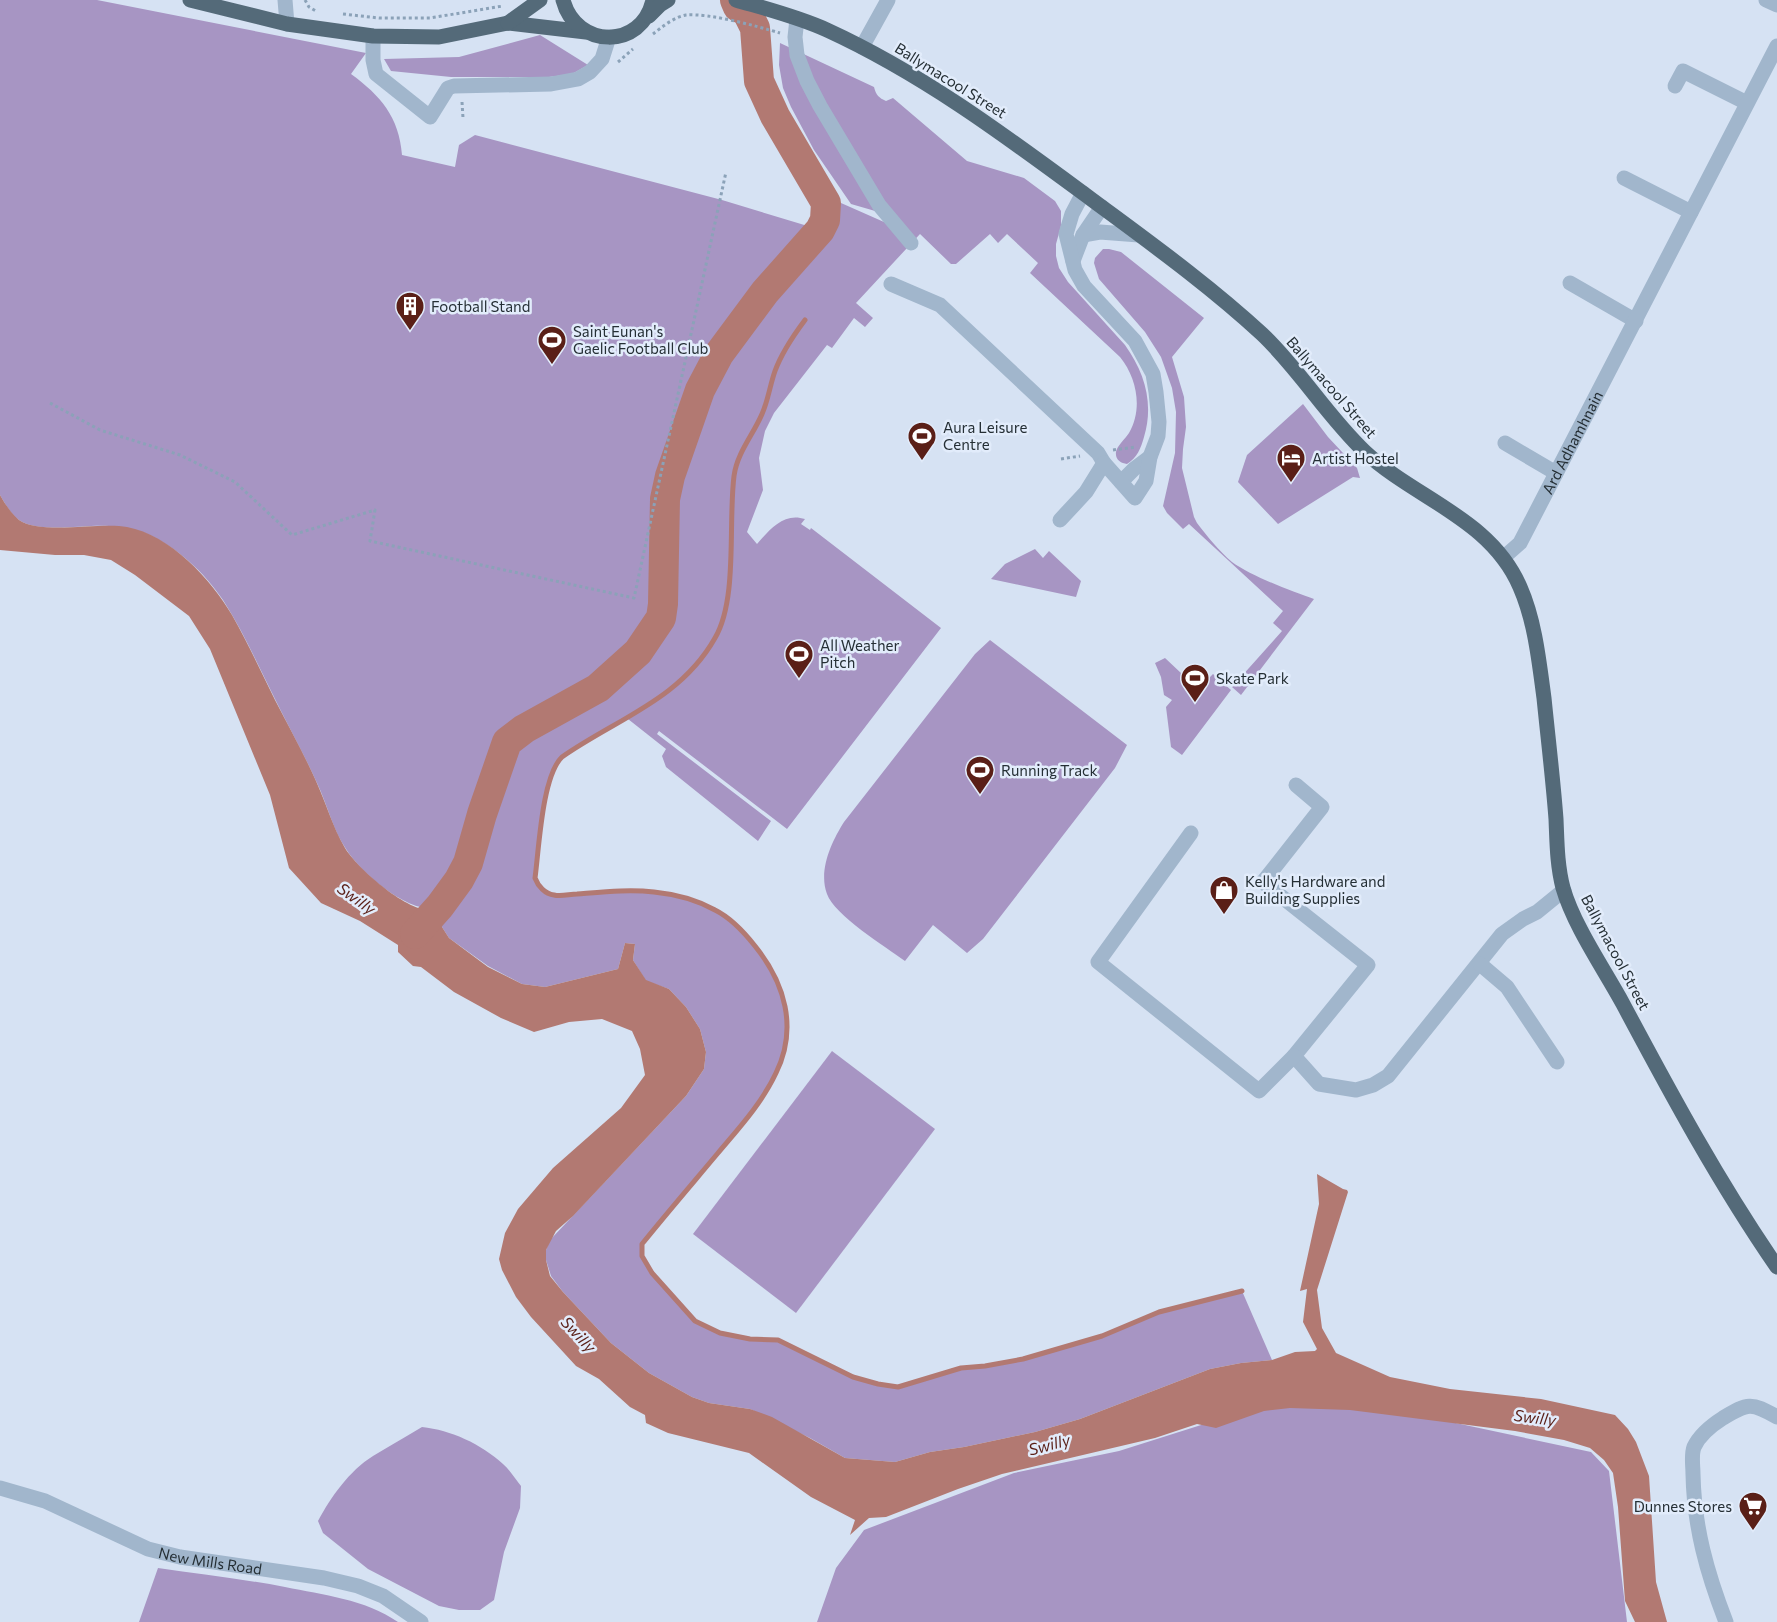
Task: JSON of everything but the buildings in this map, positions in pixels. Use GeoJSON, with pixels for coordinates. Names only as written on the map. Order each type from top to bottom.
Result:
{"type":"FeatureCollection","features":[{"type":"Feature","properties":{"kind":"main road"},"geometry":{"type":"LineString","coordinates":[[190,0],[286,24],[374,36],[438,37],[508,23],[609,37],[630,32],[668,0]]}},
{"type":"Feature","properties":{"kind":"main road"},"geometry":{"type":"LineString","coordinates":[[508,23],[540,0]]}},
{"type":"Feature","properties":{"kind":"main road"},"geometry":{"type":"LineString","coordinates":[[563,0],[571,18],[586,32]]}},
{"type":"Feature","properties":{"kind":"main road"},"geometry":{"type":"LineString","coordinates":[[644,20],[653,0]]}},
{"type":"Feature","properties":{"kind":"main road","name":"Ballymacool Street"},"geometry":{"type":"LineString","coordinates":[[736,0],[823,28],[862,47],[953,100],[995,128],[1211,291],[1262,335],[1365,452],[1387,471],[1471,525],[1492,544],[1521,589],[1531,616],[1540,669],[1554,799],[1557,851],[1564,891],[1594,953],[1706,1158],[1777,1267]]}},
{"type":"Feature","properties":{"kind":"street"},"geometry":{"type":"LineString","coordinates":[[285,0],[286,24]]}},
{"type":"Feature","properties":{"kind":"street"},"geometry":{"type":"LineString","coordinates":[[862,47],[888,0]]}},
{"type":"Feature","properties":{"kind":"street"},"geometry":{"type":"LineString","coordinates":[[1766,0],[1777,5]]}},
{"type":"Feature","properties":{"kind":"street"},"geometry":{"type":"LineString","coordinates":[[797,19],[795,37],[797,55],[807,81],[879,205],[911,243]]}},
{"type":"Feature","properties":{"kind":"street"},"geometry":{"type":"LineString","coordinates":[[374,36],[373,60],[376,74],[430,117],[448,88],[454,86],[551,84],[578,79],[590,72],[602,59],[609,37]]}},
{"type":"Feature","properties":{"kind":"street","name":"Ard Adhamhnain"},"geometry":{"type":"LineString","coordinates":[[1503,558],[1520,543],[1777,46]]}},
{"type":"Feature","properties":{"kind":"street"},"geometry":{"type":"LineString","coordinates":[[1675,86],[1683,71],[1747,103]]}},
{"type":"Feature","properties":{"kind":"street"},"geometry":{"type":"LineString","coordinates":[[1624,178],[1691,212]]}},
{"type":"Feature","properties":{"kind":"street"},"geometry":{"type":"LineString","coordinates":[[891,284],[940,305],[1098,453],[1135,498],[1146,481],[1150,457],[1158,436],[1159,422],[1153,375],[1135,341],[1078,278],[1066,234],[1072,214],[1083,193]]}},
{"type":"Feature","properties":{"kind":"street"},"geometry":{"type":"LineString","coordinates":[[1073,261],[1083,235],[1102,207]]}},
{"type":"Feature","properties":{"kind":"street"},"geometry":{"type":"LineString","coordinates":[[1083,235],[1100,232],[1139,235]]}},
{"type":"Feature","properties":{"kind":"street"},"geometry":{"type":"LineString","coordinates":[[1570,283],[1636,321]]}},
{"type":"Feature","properties":{"kind":"street"},"geometry":{"type":"LineString","coordinates":[[1505,443],[1556,473]]}},
{"type":"Feature","properties":{"kind":"street"},"geometry":{"type":"LineString","coordinates":[[1121,482],[1150,457]]}},
{"type":"Feature","properties":{"kind":"street"},"geometry":{"type":"LineString","coordinates":[[1060,520],[1086,492],[1104,463]]}},
{"type":"Feature","properties":{"kind":"street"},"geometry":{"type":"LineString","coordinates":[[1191,833],[1098,962],[1259,1091],[1294,1056],[1368,965],[1263,882],[1322,807],[1296,785]]}},
{"type":"Feature","properties":{"kind":"street"},"geometry":{"type":"LineString","coordinates":[[1294,1056],[1319,1084],[1356,1090],[1373,1085],[1388,1076],[1502,934],[1523,918],[1538,912],[1564,891]]}},
{"type":"Feature","properties":{"kind":"street"},"geometry":{"type":"LineString","coordinates":[[1480,964],[1507,987],[1557,1062]]}},
{"type":"Feature","properties":{"kind":"street"},"geometry":{"type":"LineString","coordinates":[[1726,1622],[1698,1530],[1694,1507],[1693,1450],[1712,1426],[1743,1406],[1760,1407],[1777,1417]]}},
{"type":"Feature","properties":{"kind":"street","name":"New Mills Road"},"geometry":{"type":"LineString","coordinates":[[0,1488],[45,1501],[148,1549],[210,1563],[324,1578],[358,1586],[382,1596],[421,1622]]}},
{"type":"Feature","properties":{"kind":"path"},"geometry":{"type":"LineString","coordinates":[[305,0],[314,10],[324,12]]}},
{"type":"Feature","properties":{"kind":"path"},"geometry":{"type":"LineString","coordinates":[[335,14],[379,18],[430,18],[507,5]]}},
{"type":"Feature","properties":{"kind":"path"},"geometry":{"type":"LineString","coordinates":[[747,24],[781,33]]}},
{"type":"Feature","properties":{"kind":"path"},"geometry":{"type":"LineString","coordinates":[[50,403],[100,430],[180,455],[236,482],[291,535],[375,510],[370,541],[634,598],[726,172]]}},
{"type":"Feature","properties":{"kind":"shaded area"},"geometry":{"type":"Polygon","coordinates":[[[0,0],[97,0],[366,53],[351,74],[380,99],[387,109],[397,129],[402,155],[455,167],[459,145],[475,135],[722,200],[811,227],[779,259],[731,319],[708,356],[708,372],[765,292],[820,230],[827,211],[841,203],[884,222],[889,215],[851,204],[814,150],[783,88],[779,65],[780,43],[874,87],[877,94],[886,101],[893,98],[967,161],[1024,178],[1055,201],[1061,211],[1061,226],[1056,244],[1059,268],[1068,282],[1125,345],[1138,367],[1146,389],[1147,425],[1136,456],[1127,464],[1116,457],[1118,447],[1129,433],[1136,414],[1136,394],[1131,374],[1120,357],[1030,273],[1038,263],[1007,234],[998,243],[990,234],[956,264],[951,264],[920,234],[856,303],[873,318],[865,327],[854,318],[832,348],[827,345],[774,413],[765,431],[759,458],[763,490],[747,532],[757,544],[778,523],[790,518],[805,519],[801,524],[810,530],[811,528],[941,628],[787,829],[659,731],[657,734],[771,821],[758,841],[666,767],[662,756],[666,749],[628,719],[579,745],[556,763],[551,772],[544,801],[535,878],[545,891],[557,896],[645,891],[677,896],[708,906],[737,926],[755,946],[774,975],[781,991],[787,1023],[786,1039],[783,1056],[770,1084],[742,1125],[642,1244],[642,1256],[652,1273],[695,1322],[720,1333],[750,1339],[778,1340],[853,1377],[898,1387],[961,1368],[1023,1359],[1102,1336],[1159,1312],[1242,1291],[1272,1360],[1210,1369],[1080,1419],[1035,1432],[930,1452],[895,1462],[845,1458],[750,1409],[709,1403],[692,1397],[649,1373],[611,1343],[563,1292],[551,1276],[546,1260],[546,1250],[550,1240],[686,1096],[704,1069],[706,1052],[700,1029],[686,1007],[669,989],[646,981],[633,960],[635,944],[625,943],[618,969],[545,987],[522,984],[488,966],[449,938],[442,927],[438,909],[412,904],[386,890],[353,859],[346,849],[337,834],[312,772],[244,636],[223,600],[199,570],[168,545],[141,532],[109,526],[38,527],[19,520],[6,505],[0,495],[0,0]]]}},
{"type":"Feature","properties":{"kind":"shaded area"},"geometry":{"type":"Polygon","coordinates":[[[540,35],[588,65],[572,74],[549,77],[451,77],[391,71],[384,59],[459,57],[540,35]]]}},
{"type":"Feature","properties":{"kind":"shaded area"},"geometry":{"type":"Polygon","coordinates":[[[1103,249],[1121,252],[1204,318],[1172,357],[1184,397],[1186,427],[1182,468],[1197,523],[1232,562],[1272,583],[1314,599],[1241,695],[1232,687],[1282,631],[1273,623],[1283,611],[1189,524],[1183,529],[1163,506],[1175,453],[1176,412],[1172,388],[1161,357],[1145,332],[1099,279],[1094,263],[1095,258],[1103,249]]]}},
{"type":"Feature","properties":{"kind":"shaded area"},"geometry":{"type":"Polygon","coordinates":[[[1303,404],[1328,437],[1357,468],[1360,478],[1353,477],[1278,524],[1238,482],[1247,455],[1303,404]]]}},
{"type":"Feature","properties":{"kind":"shaded area"},"geometry":{"type":"Polygon","coordinates":[[[1035,549],[1043,558],[1049,551],[1081,581],[1076,597],[991,579],[1005,564],[1035,549]]]}},
{"type":"Feature","properties":{"kind":"shaded area","name":"Running Track"},"geometry":{"type":"Polygon","coordinates":[[[990,640],[1127,745],[1115,768],[983,939],[967,953],[933,925],[905,961],[839,911],[827,894],[825,866],[835,838],[844,822],[975,654],[990,640]]]}},
{"type":"Feature","properties":{"kind":"shaded area","name":"Skate Park"},"geometry":{"type":"Polygon","coordinates":[[[1165,658],[1198,689],[1213,674],[1231,690],[1182,755],[1171,747],[1166,707],[1172,700],[1164,695],[1161,677],[1155,663],[1165,658]]]}},
{"type":"Feature","properties":{"kind":"shaded area"},"geometry":{"type":"Polygon","coordinates":[[[832,1051],[935,1129],[796,1313],[693,1234],[832,1051]]]}},
{"type":"Feature","properties":{"kind":"shaded area"},"geometry":{"type":"Polygon","coordinates":[[[1303,1402],[1376,1406],[1591,1452],[1609,1471],[1627,1622],[817,1622],[836,1568],[864,1530],[1014,1473],[1119,1451],[1239,1413],[1303,1402]]]}},
{"type":"Feature","properties":{"kind":"shaded area"},"geometry":{"type":"Polygon","coordinates":[[[422,1427],[444,1431],[475,1444],[503,1464],[521,1486],[520,1508],[504,1552],[494,1600],[480,1610],[459,1610],[439,1606],[368,1569],[323,1533],[318,1521],[335,1494],[356,1469],[373,1456],[422,1427]]]}},
{"type":"Feature","properties":{"kind":"shaded area"},"geometry":{"type":"Polygon","coordinates":[[[158,1568],[329,1596],[372,1608],[398,1622],[139,1622],[158,1568]]]}},
{"type":"Feature","properties":{"kind":"water","name":"Swilly"},"geometry":{"type":"Polygon","coordinates":[[[0,495],[19,520],[29,524],[41,527],[127,527],[159,539],[188,560],[213,587],[244,636],[320,789],[345,848],[371,877],[396,897],[421,909],[431,910],[440,906],[438,909],[442,927],[449,938],[488,967],[522,984],[545,987],[618,969],[625,943],[635,944],[633,960],[646,980],[669,989],[686,1007],[700,1029],[706,1052],[704,1069],[686,1096],[573,1216],[556,1231],[546,1250],[550,1276],[563,1292],[611,1343],[649,1373],[692,1397],[709,1403],[750,1409],[772,1417],[845,1458],[895,1462],[930,1452],[1035,1432],[1080,1419],[1210,1369],[1272,1360],[1295,1352],[1315,1351],[1317,1349],[1303,1322],[1307,1289],[1300,1291],[1319,1204],[1317,1174],[1348,1192],[1317,1290],[1322,1328],[1336,1353],[1390,1377],[1450,1389],[1541,1399],[1615,1415],[1636,1442],[1649,1476],[1656,1582],[1667,1622],[1635,1622],[1625,1601],[1618,1507],[1613,1473],[1604,1460],[1590,1448],[1564,1440],[1515,1431],[1350,1410],[1290,1408],[1264,1411],[1216,1428],[1197,1424],[1155,1438],[1002,1474],[886,1517],[869,1518],[850,1535],[855,1520],[811,1497],[749,1453],[668,1433],[646,1423],[645,1415],[630,1407],[599,1379],[576,1366],[531,1317],[516,1297],[499,1259],[505,1233],[518,1209],[553,1168],[621,1108],[645,1075],[640,1049],[632,1031],[602,1019],[569,1022],[534,1032],[501,1018],[454,992],[421,967],[413,966],[398,952],[398,945],[360,921],[321,903],[289,868],[270,795],[210,649],[189,616],[135,575],[111,560],[84,555],[0,550],[0,495]]]}},
{"type":"Feature","properties":{"kind":"waterway"},"geometry":{"type":"LineString","coordinates":[[415,934],[440,906],[468,863],[507,742],[524,729],[598,688],[638,652],[661,618],[665,499],[670,476],[700,390],[719,354],[765,292],[820,230],[825,220],[826,203],[775,116],[759,81],[755,28],[747,12],[738,7],[735,0]]}},
{"type":"Feature","properties":{"kind":"waterway"},"geometry":{"type":"LineString","coordinates":[[805,320],[781,357],[764,409],[736,468],[732,495],[730,582],[722,622],[715,638],[701,659],[665,693],[562,757],[555,766],[550,780],[542,814],[535,878],[545,891],[560,896],[616,891],[654,892],[685,898],[708,906],[732,921],[755,946],[774,975],[785,1006],[787,1023],[783,1056],[770,1084],[742,1125],[642,1244],[642,1256],[652,1273],[695,1321],[720,1333],[750,1339],[778,1340],[853,1377],[898,1387],[961,1368],[1023,1359],[1102,1336],[1159,1312],[1242,1291]]}},
{"type":"Feature","properties":{"kind":"place","name":"Football Stand"},"geometry":{"type":"Point","coordinates":[410,332]}},
{"type":"Feature","properties":{"kind":"place","name":"Saint Eunan's Gaelic Football Club"},"geometry":{"type":"Point","coordinates":[552,366]}},
{"type":"Feature","properties":{"kind":"place","name":"Aura Leisure Centre"},"geometry":{"type":"Point","coordinates":[922,462]}},
{"type":"Feature","properties":{"kind":"place","name":"Artist Hostel"},"geometry":{"type":"Point","coordinates":[1291,484]}},
{"type":"Feature","properties":{"kind":"place","name":"All Weather Pitch"},"geometry":{"type":"Point","coordinates":[799,680]}},
{"type":"Feature","properties":{"kind":"place","name":"Skate Park"},"geometry":{"type":"Point","coordinates":[1195,704]}},
{"type":"Feature","properties":{"kind":"place","name":"Running Track"},"geometry":{"type":"Point","coordinates":[980,796]}},
{"type":"Feature","properties":{"kind":"place","name":"Kelly's Hardware and Building Supplies"},"geometry":{"type":"Point","coordinates":[1224,916]}},
{"type":"Feature","properties":{"kind":"place","name":"Dunnes Stores"},"geometry":{"type":"Point","coordinates":[1753,1532]}}]}
